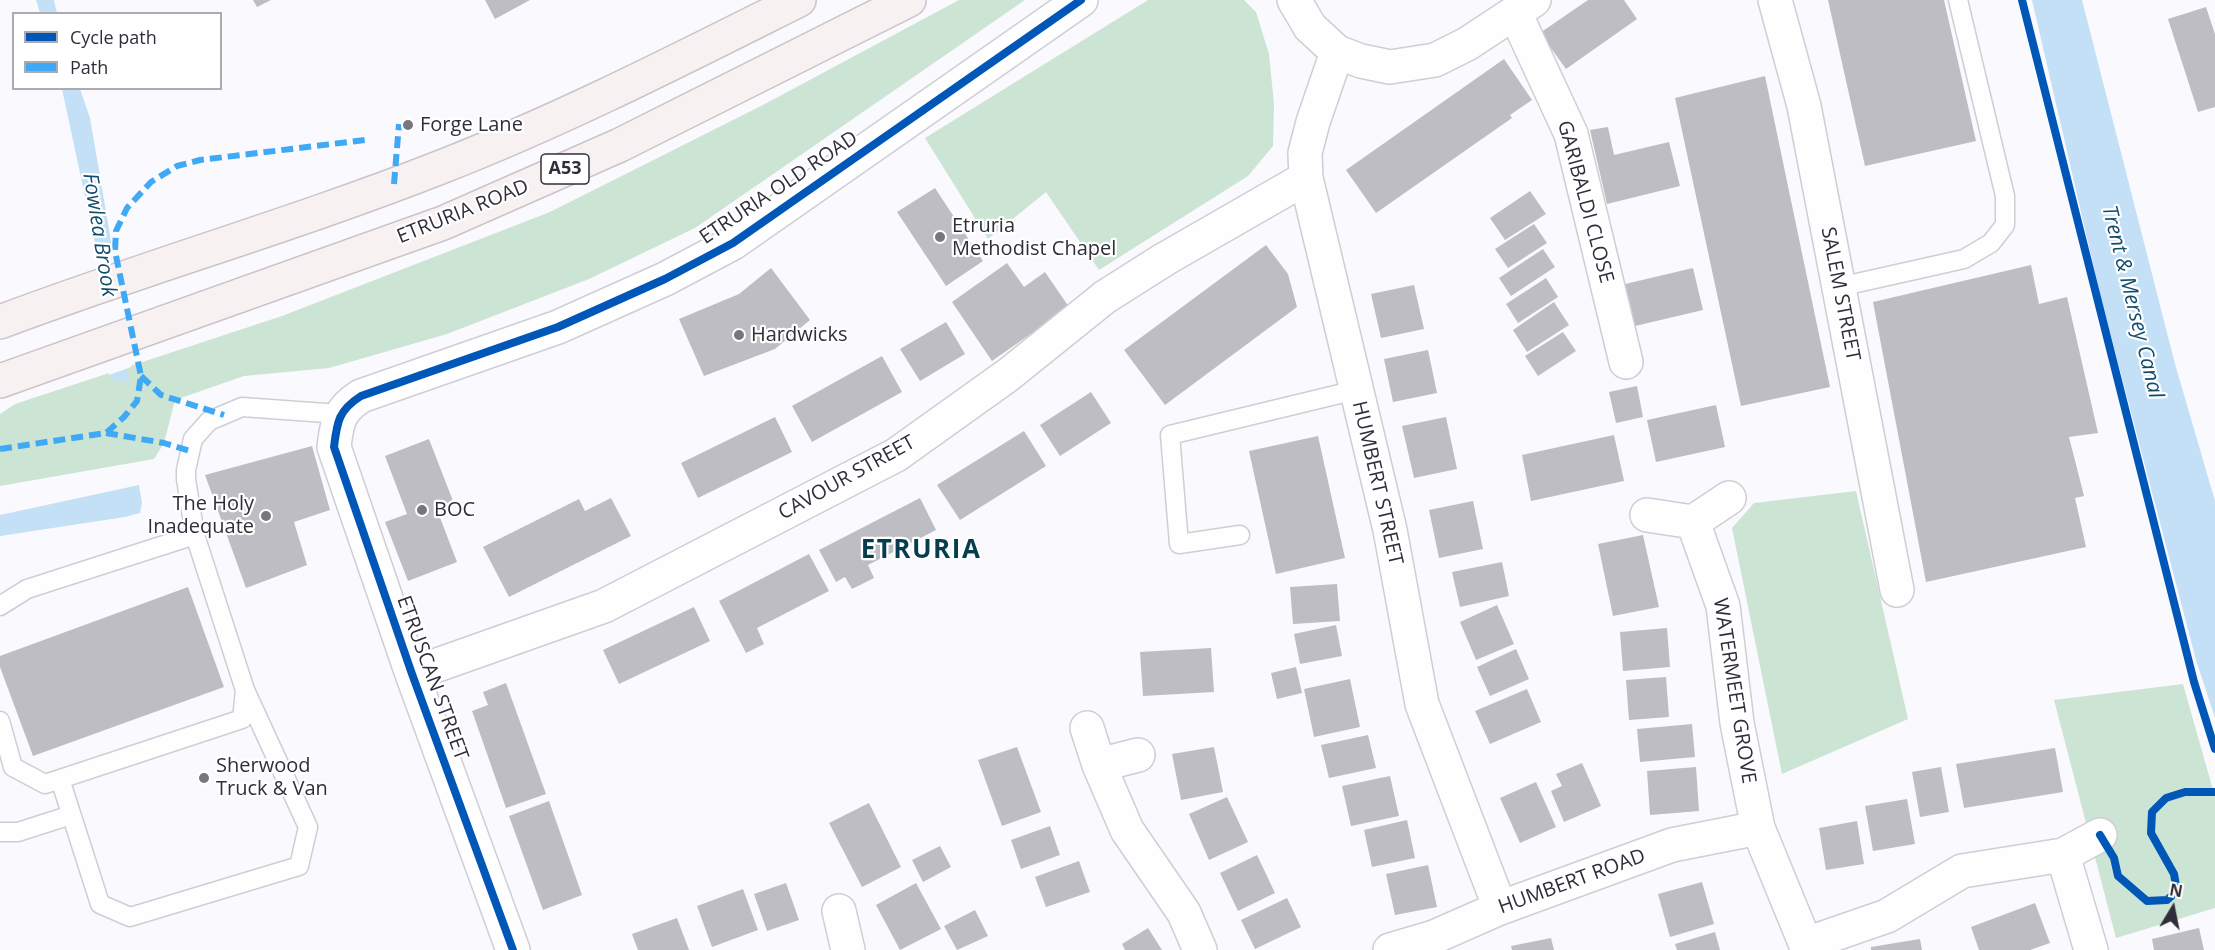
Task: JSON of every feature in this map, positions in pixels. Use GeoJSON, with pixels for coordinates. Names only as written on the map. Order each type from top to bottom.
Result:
{"type":"FeatureCollection","features":[{"type":"Feature","properties":{"kind":"highway","name":"A53"},"geometry":{"type":"LineString","coordinates":[[12,317],[441,167],[616,91],[799,0]]}},
{"type":"Feature","properties":{"kind":"highway","name":"ETRURIA ROAD"},"geometry":{"type":"LineString","coordinates":[[0,381],[453,219],[620,146],[909,0]]}},
{"type":"Feature","properties":{"kind":"street","name":"ETRURIA OLD ROAD"},"geometry":{"type":"LineString","coordinates":[[340,414],[361,396],[558,327],[665,279],[732,243],[1081,0]]}},
{"type":"Feature","properties":{"kind":"street"},"geometry":{"type":"LineString","coordinates":[[1294,0],[1310,27],[1337,52],[1361,61],[1390,67],[1435,60],[1467,44],[1525,7]]}},
{"type":"Feature","properties":{"kind":"street","name":"SALEM STREET"},"geometry":{"type":"LineString","coordinates":[[1775,0],[1804,106],[1897,590]]}},
{"type":"Feature","properties":{"kind":"street","name":"GARIBALDI CLOSE"},"geometry":{"type":"LineString","coordinates":[[1525,7],[1571,134],[1626,363]]}},
{"type":"Feature","properties":{"kind":"street","name":"HUMBERT STREET"},"geometry":{"type":"LineString","coordinates":[[1337,52],[1305,153],[1306,178],[1390,530],[1422,704],[1500,908]]}},
{"type":"Feature","properties":{"kind":"street","name":"CAVOUR STREET"},"geometry":{"type":"LineString","coordinates":[[412,674],[604,606],[896,455],[1008,375],[1105,297],[1165,259],[1306,178]]}},
{"type":"Feature","properties":{"kind":"street","name":"ETRUSCAN STREET"},"geometry":{"type":"LineString","coordinates":[[340,414],[334,447],[412,674],[513,950]]}},
{"type":"Feature","properties":{"kind":"street"},"geometry":{"type":"LineString","coordinates":[[1647,515],[1693,522],[1729,498]]}},
{"type":"Feature","properties":{"kind":"street","name":"WATERMEET GROVE"},"geometry":{"type":"LineString","coordinates":[[1693,522],[1723,606],[1737,723],[1758,828],[1807,947]]}},
{"type":"Feature","properties":{"kind":"street"},"geometry":{"type":"LineString","coordinates":[[1087,728],[1099,765],[1127,830],[1184,913],[1200,950]]}},
{"type":"Feature","properties":{"kind":"street"},"geometry":{"type":"LineString","coordinates":[[1099,765],[1138,755]]}},
{"type":"Feature","properties":{"kind":"street","name":"HUMBERT ROAD"},"geometry":{"type":"LineString","coordinates":[[1390,950],[1437,943],[1500,908],[1672,845],[1758,828]]}},
{"type":"Feature","properties":{"kind":"street"},"geometry":{"type":"LineString","coordinates":[[1807,947],[1887,916],[1962,871],[2063,855],[2100,835]]}},
{"type":"Feature","properties":{"kind":"street"},"geometry":{"type":"LineString","coordinates":[[2063,855],[2091,950]]}},
{"type":"Feature","properties":{"kind":"street"},"geometry":{"type":"LineString","coordinates":[[840,911],[848,950]]}},
{"type":"Feature","properties":{"kind":"lane"},"geometry":{"type":"LineString","coordinates":[[1839,287],[1964,259],[1991,243],[2005,225],[2005,196],[1958,0]]}},
{"type":"Feature","properties":{"kind":"lane"},"geometry":{"type":"LineString","coordinates":[[1240,535],[1179,544],[1170,435],[1356,390]]}},
{"type":"Feature","properties":{"kind":"lane"},"geometry":{"type":"LineString","coordinates":[[60,779],[100,904],[130,917],[299,866],[308,827],[245,690],[195,535],[186,470],[193,439],[209,421],[242,407],[340,414]]}},
{"type":"Feature","properties":{"kind":"lane"},"geometry":{"type":"LineString","coordinates":[[0,606],[27,589],[195,535]]}},
{"type":"Feature","properties":{"kind":"lane"},"geometry":{"type":"LineString","coordinates":[[0,721],[14,767],[45,784],[242,719],[245,690]]}},
{"type":"Feature","properties":{"kind":"lane"},"geometry":{"type":"LineString","coordinates":[[0,832],[18,832],[71,815]]}},
{"type":"Feature","properties":{"kind":"green space"},"geometry":{"type":"Polygon","coordinates":[[[959,0],[1025,0],[695,228],[589,279],[447,334],[329,368],[244,376],[175,400],[164,443],[154,459],[0,486],[0,414],[15,404],[282,316],[550,212],[763,105],[959,0]]]}},
{"type":"Feature","properties":{"kind":"green space"},"geometry":{"type":"Polygon","coordinates":[[[1148,0],[1244,0],[1256,12],[1269,54],[1274,104],[1273,146],[1248,176],[1099,270],[1046,192],[988,239],[925,138],[1148,0]]]}},
{"type":"Feature","properties":{"kind":"green space"},"geometry":{"type":"Polygon","coordinates":[[[1856,491],[1908,719],[1782,774],[1732,528],[1754,503],[1856,491]]]}},
{"type":"Feature","properties":{"kind":"green space"},"geometry":{"type":"Polygon","coordinates":[[[2183,684],[2215,797],[2215,908],[2116,938],[2054,700],[2183,684]]]}},
{"type":"Feature","properties":{"kind":"water"},"geometry":{"type":"Polygon","coordinates":[[[36,0],[54,0],[57,12],[40,12],[36,0]]]}},
{"type":"Feature","properties":{"kind":"water","name":"Trent & Mersey Canal"},"geometry":{"type":"Polygon","coordinates":[[[2032,0],[2082,0],[2175,364],[2215,501],[2215,718],[2196,660],[2100,294],[2032,0]]]}},
{"type":"Feature","properties":{"kind":"water","name":"Fowlea Brook"},"geometry":{"type":"Polygon","coordinates":[[[62,90],[80,90],[90,118],[110,235],[129,381],[113,382],[95,243],[62,90]]]}},
{"type":"Feature","properties":{"kind":"water"},"geometry":{"type":"Polygon","coordinates":[[[139,485],[142,503],[140,513],[0,536],[0,515],[139,485]]]}},
{"type":"Feature","properties":{"kind":"pier"},"geometry":{"type":"Polygon","coordinates":[[[115,246],[131,367],[109,375],[94,254],[115,246]]]}},
{"type":"Feature","properties":{"kind":"building"},"geometry":{"type":"Polygon","coordinates":[[[253,0],[271,0],[257,7],[253,0]]]}},
{"type":"Feature","properties":{"kind":"building"},"geometry":{"type":"Polygon","coordinates":[[[485,0],[530,0],[495,19],[485,0]]]}},
{"type":"Feature","properties":{"kind":"building"},"geometry":{"type":"Polygon","coordinates":[[[1588,0],[1624,0],[1637,19],[1566,69],[1540,33],[1588,0]]]}},
{"type":"Feature","properties":{"kind":"building"},"geometry":{"type":"Polygon","coordinates":[[[1828,0],[1944,0],[1976,141],[1865,166],[1828,0]]]}},
{"type":"Feature","properties":{"kind":"building"},"geometry":{"type":"Polygon","coordinates":[[[2206,7],[2215,34],[2215,107],[2198,112],[2168,19],[2206,7]]]}},
{"type":"Feature","properties":{"kind":"building"},"geometry":{"type":"Polygon","coordinates":[[[1504,59],[1532,100],[1510,115],[1512,118],[1376,213],[1346,170],[1504,59]]]}},
{"type":"Feature","properties":{"kind":"building"},"geometry":{"type":"Polygon","coordinates":[[[1765,76],[1830,387],[1741,406],[1675,98],[1765,76]]]}},
{"type":"Feature","properties":{"kind":"building"},"geometry":{"type":"Polygon","coordinates":[[[1608,127],[1614,155],[1669,142],[1680,186],[1607,204],[1590,130],[1608,127]]]}},
{"type":"Feature","properties":{"kind":"building","name":"Etruria Methodist Chapel"},"geometry":{"type":"Polygon","coordinates":[[[935,188],[983,261],[946,286],[897,212],[935,188]]]}},
{"type":"Feature","properties":{"kind":"building"},"geometry":{"type":"Polygon","coordinates":[[[1530,191],[1546,214],[1505,240],[1490,218],[1530,191]]]}},
{"type":"Feature","properties":{"kind":"building"},"geometry":{"type":"Polygon","coordinates":[[[1534,224],[1547,243],[1508,268],[1495,249],[1534,224]]]}},
{"type":"Feature","properties":{"kind":"building"},"geometry":{"type":"Polygon","coordinates":[[[1266,245],[1288,274],[1297,307],[1165,405],[1124,350],[1266,245]]]}},
{"type":"Feature","properties":{"kind":"building"},"geometry":{"type":"Polygon","coordinates":[[[1543,249],[1555,267],[1511,296],[1499,278],[1543,249]]]}},
{"type":"Feature","properties":{"kind":"building"},"geometry":{"type":"Polygon","coordinates":[[[1007,263],[1024,287],[1045,272],[1069,307],[992,361],[952,302],[1007,263]]]}},
{"type":"Feature","properties":{"kind":"building"},"geometry":{"type":"Polygon","coordinates":[[[2031,265],[2039,304],[2067,297],[2098,433],[2069,437],[2084,496],[2075,498],[2086,547],[1926,582],[1873,302],[2031,265]]]}},
{"type":"Feature","properties":{"kind":"building","name":"Hardwicks"},"geometry":{"type":"Polygon","coordinates":[[[771,268],[810,320],[775,349],[704,376],[679,319],[739,294],[771,268]]]}},
{"type":"Feature","properties":{"kind":"building"},"geometry":{"type":"Polygon","coordinates":[[[1693,268],[1703,310],[1631,327],[1621,285],[1693,268]]]}},
{"type":"Feature","properties":{"kind":"building"},"geometry":{"type":"Polygon","coordinates":[[[1546,278],[1558,297],[1518,323],[1506,304],[1546,278]]]}},
{"type":"Feature","properties":{"kind":"building"},"geometry":{"type":"Polygon","coordinates":[[[1414,285],[1424,329],[1381,338],[1371,294],[1414,285]]]}},
{"type":"Feature","properties":{"kind":"building"},"geometry":{"type":"Polygon","coordinates":[[[1554,302],[1569,325],[1527,352],[1513,330],[1554,302]]]}},
{"type":"Feature","properties":{"kind":"building"},"geometry":{"type":"Polygon","coordinates":[[[946,322],[965,354],[920,381],[900,349],[946,322]]]}},
{"type":"Feature","properties":{"kind":"building"},"geometry":{"type":"Polygon","coordinates":[[[1563,332],[1576,351],[1538,376],[1525,356],[1563,332]]]}},
{"type":"Feature","properties":{"kind":"building"},"geometry":{"type":"Polygon","coordinates":[[[1428,350],[1437,393],[1393,402],[1384,359],[1428,350]]]}},
{"type":"Feature","properties":{"kind":"building"},"geometry":{"type":"Polygon","coordinates":[[[882,356],[902,392],[812,442],[792,406],[882,356]]]}},
{"type":"Feature","properties":{"kind":"building"},"geometry":{"type":"Polygon","coordinates":[[[1637,386],[1643,417],[1616,423],[1609,392],[1637,386]]]}},
{"type":"Feature","properties":{"kind":"building"},"geometry":{"type":"Polygon","coordinates":[[[1091,392],[1111,423],[1060,456],[1040,425],[1091,392]]]}},
{"type":"Feature","properties":{"kind":"building"},"geometry":{"type":"Polygon","coordinates":[[[1716,405],[1725,447],[1656,462],[1647,420],[1716,405]]]}},
{"type":"Feature","properties":{"kind":"building"},"geometry":{"type":"Polygon","coordinates":[[[775,417],[792,452],[698,498],[681,463],[775,417]]]}},
{"type":"Feature","properties":{"kind":"building"},"geometry":{"type":"Polygon","coordinates":[[[1446,417],[1457,469],[1414,478],[1402,426],[1446,417]]]}},
{"type":"Feature","properties":{"kind":"building"},"geometry":{"type":"Polygon","coordinates":[[[1024,431],[1046,466],[960,520],[937,485],[1024,431]]]}},
{"type":"Feature","properties":{"kind":"building"},"geometry":{"type":"Polygon","coordinates":[[[1614,435],[1624,481],[1531,501],[1522,455],[1614,435]]]}},
{"type":"Feature","properties":{"kind":"building"},"geometry":{"type":"Polygon","coordinates":[[[1318,436],[1345,558],[1276,574],[1249,451],[1318,436]]]}},
{"type":"Feature","properties":{"kind":"building","name":"BOC"},"geometry":{"type":"Polygon","coordinates":[[[429,439],[453,501],[436,507],[457,562],[408,581],[385,522],[407,514],[385,456],[429,439]]]}},
{"type":"Feature","properties":{"kind":"building","name":"The Holy Inadequate"},"geometry":{"type":"Polygon","coordinates":[[[312,446],[330,510],[294,522],[307,565],[246,588],[205,475],[312,446]]]}},
{"type":"Feature","properties":{"kind":"building"},"geometry":{"type":"Polygon","coordinates":[[[611,498],[631,536],[509,597],[483,547],[579,499],[585,511],[611,498]]]}},
{"type":"Feature","properties":{"kind":"building"},"geometry":{"type":"Polygon","coordinates":[[[920,498],[936,530],[868,565],[874,578],[852,589],[845,577],[836,582],[819,550],[920,498]]]}},
{"type":"Feature","properties":{"kind":"building"},"geometry":{"type":"Polygon","coordinates":[[[1473,501],[1483,549],[1439,558],[1429,510],[1473,501]]]}},
{"type":"Feature","properties":{"kind":"building"},"geometry":{"type":"Polygon","coordinates":[[[1643,535],[1659,607],[1613,616],[1598,544],[1643,535]]]}},
{"type":"Feature","properties":{"kind":"building"},"geometry":{"type":"Polygon","coordinates":[[[809,554],[829,591],[757,628],[764,644],[746,653],[719,601],[809,554]]]}},
{"type":"Feature","properties":{"kind":"building"},"geometry":{"type":"Polygon","coordinates":[[[1502,562],[1509,596],[1460,607],[1452,572],[1502,562]]]}},
{"type":"Feature","properties":{"kind":"building"},"geometry":{"type":"Polygon","coordinates":[[[1337,584],[1340,621],[1293,624],[1290,587],[1337,584]]]}},
{"type":"Feature","properties":{"kind":"building"},"geometry":{"type":"Polygon","coordinates":[[[188,587],[224,687],[33,756],[0,667],[0,656],[188,587]]]}},
{"type":"Feature","properties":{"kind":"building"},"geometry":{"type":"Polygon","coordinates":[[[1497,605],[1514,644],[1476,660],[1460,622],[1497,605]]]}},
{"type":"Feature","properties":{"kind":"building"},"geometry":{"type":"Polygon","coordinates":[[[694,607],[710,641],[619,684],[603,650],[694,607]]]}},
{"type":"Feature","properties":{"kind":"building"},"geometry":{"type":"Polygon","coordinates":[[[1336,625],[1342,656],[1300,664],[1294,634],[1336,625]]]}},
{"type":"Feature","properties":{"kind":"building"},"geometry":{"type":"Polygon","coordinates":[[[1667,628],[1670,667],[1623,671],[1620,632],[1667,628]]]}},
{"type":"Feature","properties":{"kind":"building"},"geometry":{"type":"Polygon","coordinates":[[[1211,648],[1214,692],[1143,696],[1140,652],[1211,648]]]}},
{"type":"Feature","properties":{"kind":"building"},"geometry":{"type":"Polygon","coordinates":[[[1516,649],[1529,679],[1490,696],[1477,667],[1516,649]]]}},
{"type":"Feature","properties":{"kind":"building"},"geometry":{"type":"Polygon","coordinates":[[[1296,667],[1302,693],[1277,699],[1271,673],[1296,667]]]}},
{"type":"Feature","properties":{"kind":"building"},"geometry":{"type":"Polygon","coordinates":[[[1666,677],[1669,717],[1629,720],[1626,680],[1666,677]]]}},
{"type":"Feature","properties":{"kind":"building"},"geometry":{"type":"Polygon","coordinates":[[[1350,679],[1360,727],[1314,737],[1304,689],[1350,679]]]}},
{"type":"Feature","properties":{"kind":"building"},"geometry":{"type":"Polygon","coordinates":[[[506,683],[546,794],[506,808],[472,711],[488,705],[483,692],[506,683]]]}},
{"type":"Feature","properties":{"kind":"building"},"geometry":{"type":"Polygon","coordinates":[[[1527,689],[1541,722],[1490,744],[1475,711],[1527,689]]]}},
{"type":"Feature","properties":{"kind":"building"},"geometry":{"type":"Polygon","coordinates":[[[1692,724],[1695,757],[1640,762],[1637,729],[1692,724]]]}},
{"type":"Feature","properties":{"kind":"building"},"geometry":{"type":"Polygon","coordinates":[[[1368,735],[1376,768],[1329,778],[1321,745],[1368,735]]]}},
{"type":"Feature","properties":{"kind":"building"},"geometry":{"type":"Polygon","coordinates":[[[1017,747],[1041,812],[1002,826],[978,760],[1017,747]]]}},
{"type":"Feature","properties":{"kind":"building"},"geometry":{"type":"Polygon","coordinates":[[[1214,747],[1223,792],[1181,800],[1172,754],[1214,747]]]}},
{"type":"Feature","properties":{"kind":"building"},"geometry":{"type":"Polygon","coordinates":[[[2055,748],[2063,792],[1964,808],[1956,764],[2055,748]]]}},
{"type":"Feature","properties":{"kind":"building"},"geometry":{"type":"Polygon","coordinates":[[[1582,763],[1601,806],[1564,822],[1551,791],[1562,786],[1556,774],[1582,763]]]}},
{"type":"Feature","properties":{"kind":"building"},"geometry":{"type":"Polygon","coordinates":[[[1696,767],[1699,811],[1650,815],[1647,771],[1696,767]]]}},
{"type":"Feature","properties":{"kind":"building"},"geometry":{"type":"Polygon","coordinates":[[[1941,767],[1949,812],[1920,817],[1912,772],[1941,767]]]}},
{"type":"Feature","properties":{"kind":"building"},"geometry":{"type":"Polygon","coordinates":[[[1390,776],[1399,816],[1351,826],[1342,786],[1390,776]]]}},
{"type":"Feature","properties":{"kind":"building"},"geometry":{"type":"Polygon","coordinates":[[[1536,782],[1556,827],[1520,843],[1500,798],[1536,782]]]}},
{"type":"Feature","properties":{"kind":"building"},"geometry":{"type":"Polygon","coordinates":[[[1227,797],[1248,842],[1209,860],[1189,814],[1227,797]]]}},
{"type":"Feature","properties":{"kind":"building"},"geometry":{"type":"Polygon","coordinates":[[[1907,799],[1915,844],[1873,851],[1865,806],[1907,799]]]}},
{"type":"Feature","properties":{"kind":"building"},"geometry":{"type":"Polygon","coordinates":[[[549,801],[582,895],[543,910],[509,816],[549,801]]]}},
{"type":"Feature","properties":{"kind":"building"},"geometry":{"type":"Polygon","coordinates":[[[869,803],[901,867],[862,887],[829,823],[869,803]]]}},
{"type":"Feature","properties":{"kind":"building"},"geometry":{"type":"Polygon","coordinates":[[[1407,820],[1415,858],[1372,867],[1364,830],[1407,820]]]}},
{"type":"Feature","properties":{"kind":"building"},"geometry":{"type":"Polygon","coordinates":[[[1857,821],[1864,864],[1826,870],[1819,828],[1857,821]]]}},
{"type":"Feature","properties":{"kind":"building"},"geometry":{"type":"Polygon","coordinates":[[[1050,826],[1060,855],[1021,869],[1011,840],[1050,826]]]}},
{"type":"Feature","properties":{"kind":"building"},"geometry":{"type":"Polygon","coordinates":[[[940,846],[951,867],[923,882],[912,860],[940,846]]]}},
{"type":"Feature","properties":{"kind":"building"},"geometry":{"type":"Polygon","coordinates":[[[1257,855],[1275,893],[1238,911],[1220,873],[1257,855]]]}},
{"type":"Feature","properties":{"kind":"building"},"geometry":{"type":"Polygon","coordinates":[[[1079,861],[1090,892],[1046,907],[1035,877],[1079,861]]]}},
{"type":"Feature","properties":{"kind":"building"},"geometry":{"type":"Polygon","coordinates":[[[1428,865],[1437,907],[1395,915],[1386,874],[1428,865]]]}},
{"type":"Feature","properties":{"kind":"building"},"geometry":{"type":"Polygon","coordinates":[[[1702,882],[1714,924],[1670,937],[1658,894],[1702,882]]]}},
{"type":"Feature","properties":{"kind":"building"},"geometry":{"type":"Polygon","coordinates":[[[786,883],[799,920],[767,931],[754,894],[786,883]]]}},
{"type":"Feature","properties":{"kind":"building"},"geometry":{"type":"Polygon","coordinates":[[[916,883],[941,929],[900,950],[876,905],[916,883]]]}},
{"type":"Feature","properties":{"kind":"building"},"geometry":{"type":"Polygon","coordinates":[[[743,889],[758,930],[712,947],[697,906],[743,889]]]}},
{"type":"Feature","properties":{"kind":"building"},"geometry":{"type":"Polygon","coordinates":[[[1287,898],[1301,927],[1255,949],[1241,920],[1287,898]]]}},
{"type":"Feature","properties":{"kind":"building"},"geometry":{"type":"Polygon","coordinates":[[[2035,903],[2050,943],[2030,950],[1979,950],[1971,927],[2035,903]]]}},
{"type":"Feature","properties":{"kind":"building"},"geometry":{"type":"Polygon","coordinates":[[[975,910],[988,936],[957,950],[944,926],[975,910]]]}},
{"type":"Feature","properties":{"kind":"building"},"geometry":{"type":"Polygon","coordinates":[[[677,918],[689,950],[638,950],[632,934],[677,918]]]}},
{"type":"Feature","properties":{"kind":"building"},"geometry":{"type":"Polygon","coordinates":[[[1148,928],[1162,950],[1125,950],[1122,944],[1148,928]]]}},
{"type":"Feature","properties":{"kind":"building"},"geometry":{"type":"Polygon","coordinates":[[[2199,928],[2204,950],[2154,950],[2152,939],[2199,928]]]}},
{"type":"Feature","properties":{"kind":"building"},"geometry":{"type":"Polygon","coordinates":[[[1715,932],[1720,950],[1677,950],[1675,944],[1715,932]]]}},
{"type":"Feature","properties":{"kind":"building"},"geometry":{"type":"Polygon","coordinates":[[[1551,938],[1554,950],[1512,950],[1511,946],[1551,938]]]}},
{"type":"Feature","properties":{"kind":"building"},"geometry":{"type":"Polygon","coordinates":[[[1920,939],[1922,950],[1871,950],[1871,947],[1920,939]]]}},
{"type":"Feature","properties":{"kind":"marked path"},"geometry":{"type":"LineString","coordinates":[[394,184],[399,124]]}},
{"type":"Feature","properties":{"kind":"marked path"},"geometry":{"type":"LineString","coordinates":[[0,449],[106,433],[137,401],[141,376],[115,251],[116,231],[127,208],[151,182],[177,166],[200,160],[365,140]]}},
{"type":"Feature","properties":{"kind":"marked path"},"geometry":{"type":"LineString","coordinates":[[141,376],[161,395],[224,415]]}},
{"type":"Feature","properties":{"kind":"marked path"},"geometry":{"type":"LineString","coordinates":[[106,433],[164,443],[190,451]]}},
{"type":"Feature","properties":{"kind":"cycle path"},"geometry":{"type":"LineString","coordinates":[[513,950],[412,674],[334,447],[340,417],[348,406],[361,396],[558,327],[665,279],[733,243],[1081,0]]}},
{"type":"Feature","properties":{"kind":"cycle path"},"geometry":{"type":"LineString","coordinates":[[2022,0],[2194,682],[2215,749]]}},
{"type":"Feature","properties":{"kind":"cycle path"},"geometry":{"type":"LineString","coordinates":[[2100,835],[2114,858],[2118,876],[2147,901],[2167,900],[2177,891],[2174,874],[2151,833],[2152,812],[2166,798],[2185,792],[2215,792]]}},
{"type":"Feature","properties":{"kind":"place","name":"Forge Lane"},"geometry":{"type":"Point","coordinates":[408,125]}},
{"type":"Feature","properties":{"kind":"place","name":"Etruria Methodist Chapel"},"geometry":{"type":"Point","coordinates":[940,237]}},
{"type":"Feature","properties":{"kind":"place","name":"Hardwicks"},"geometry":{"type":"Point","coordinates":[739,335]}},
{"type":"Feature","properties":{"kind":"place","name":"BOC"},"geometry":{"type":"Point","coordinates":[422,510]}},
{"type":"Feature","properties":{"kind":"place","name":"The Holy Inadequate"},"geometry":{"type":"Point","coordinates":[266,516]}},
{"type":"Feature","properties":{"kind":"place","name":"Sherwood Truck & Van"},"geometry":{"type":"Point","coordinates":[204,778]}},
{"type":"Feature","properties":{"kind":"district","name":"ETRURIA"},"geometry":{"type":"Point","coordinates":[921,551]}}]}
